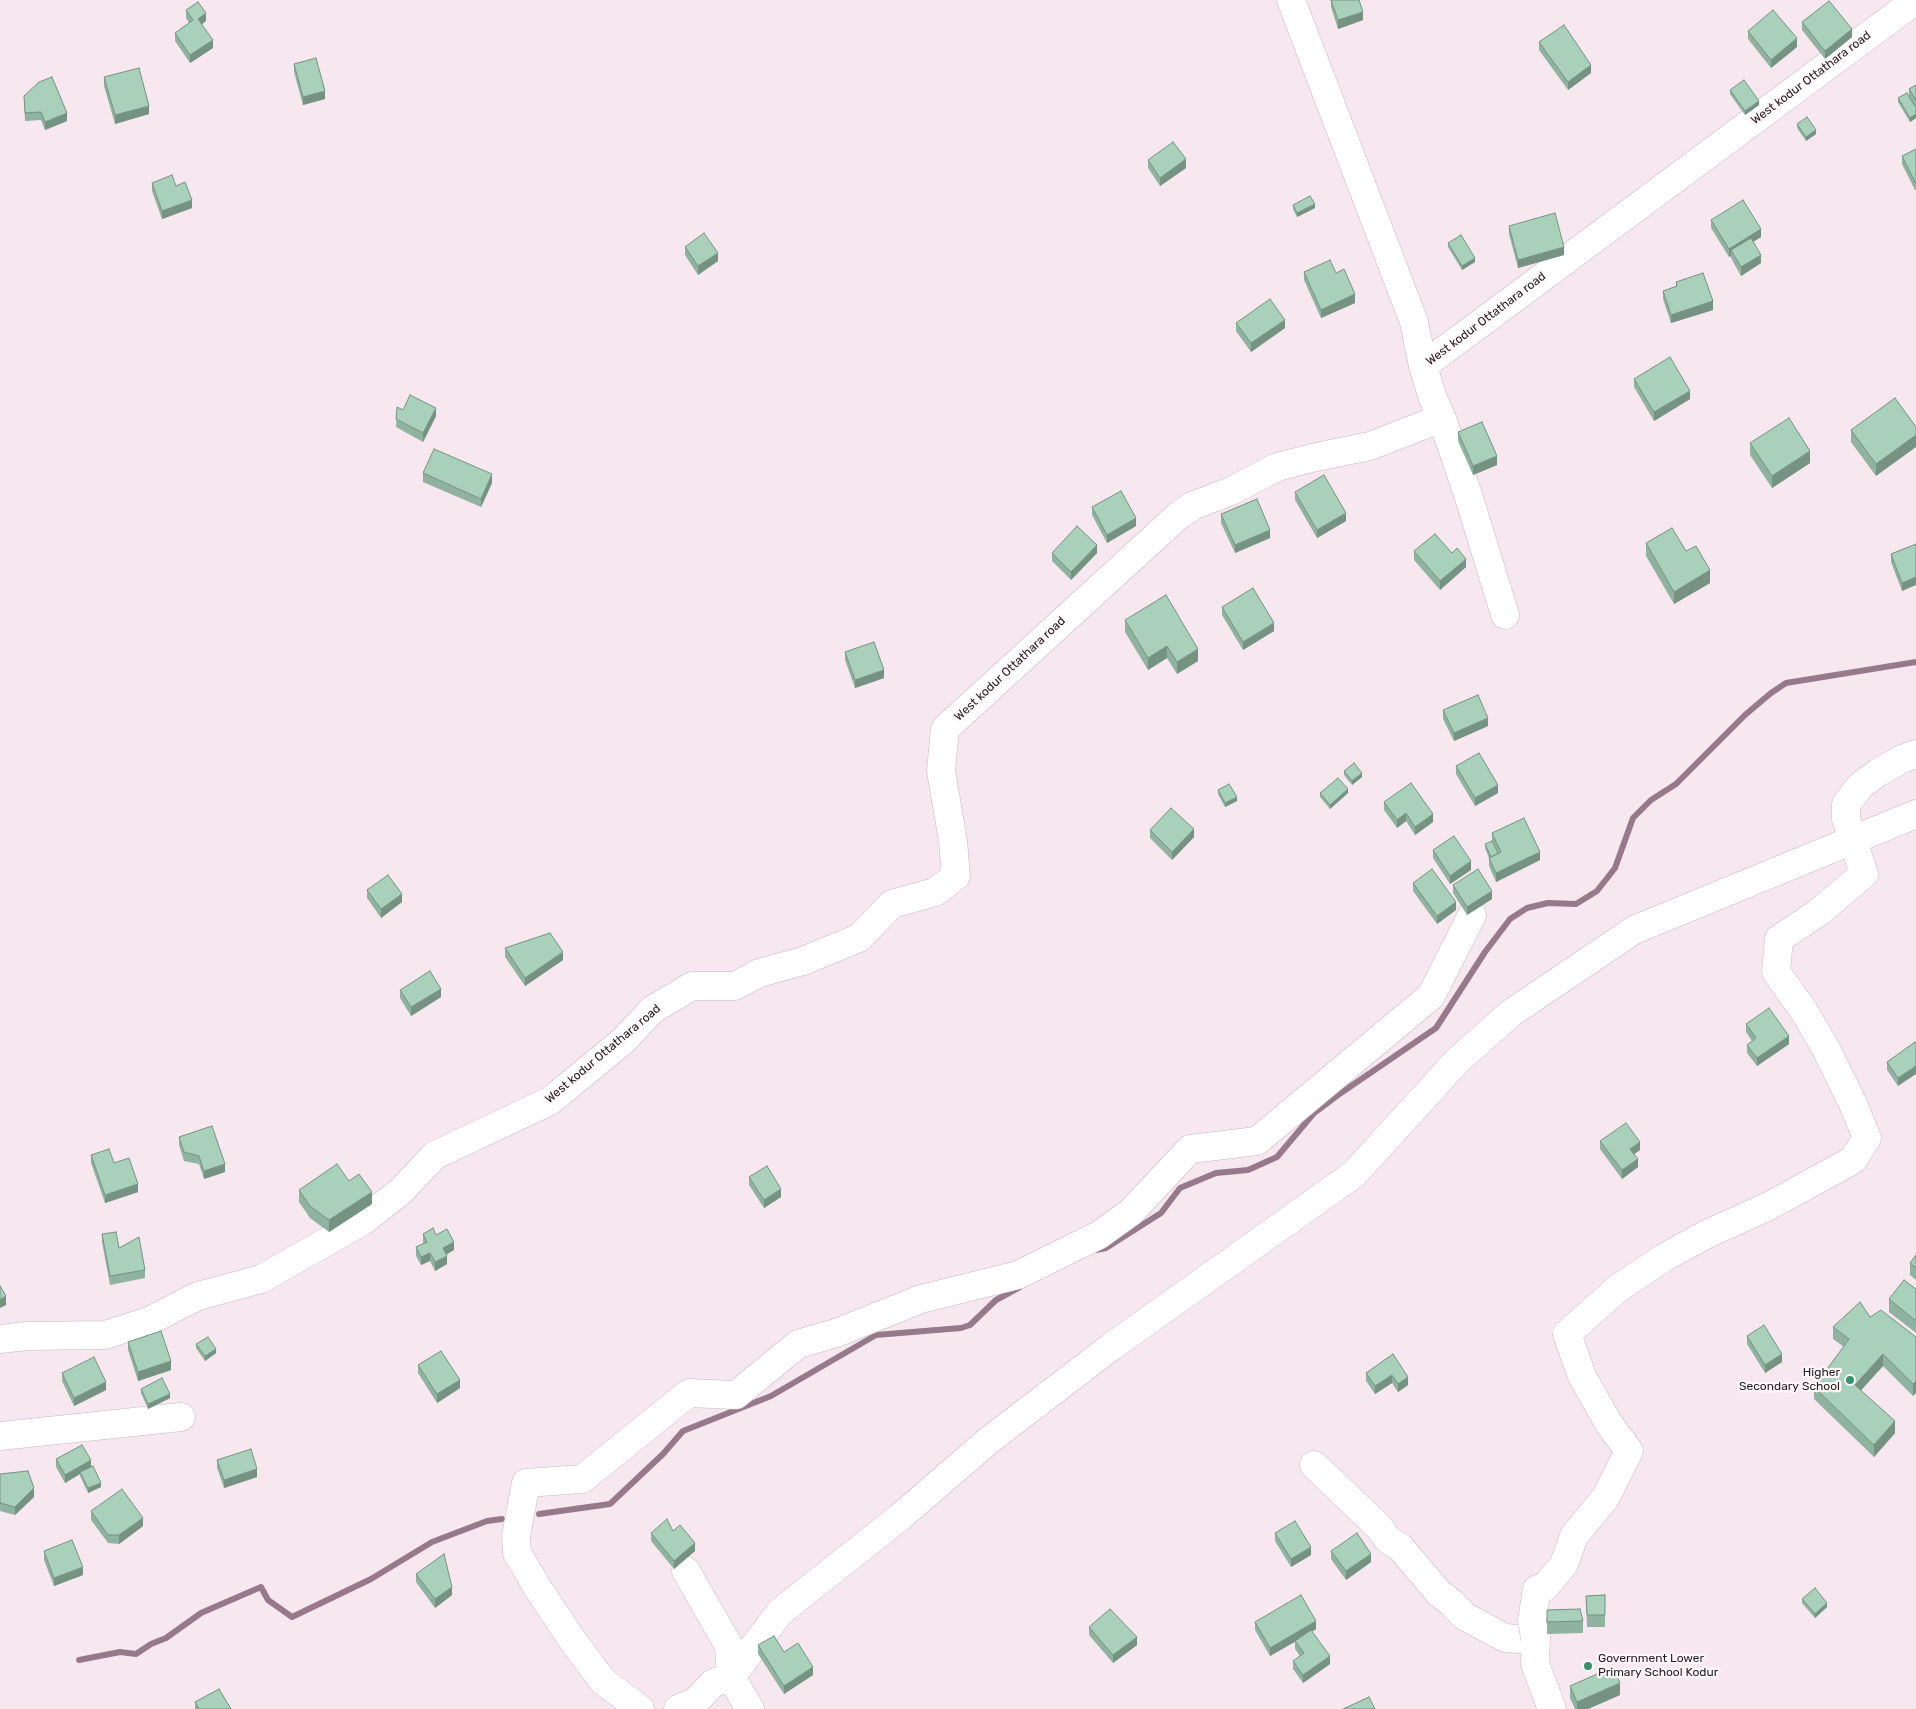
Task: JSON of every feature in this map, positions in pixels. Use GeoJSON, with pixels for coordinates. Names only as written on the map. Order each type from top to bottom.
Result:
{"type":"FeatureCollection","features":[{"type":"Feature","properties":{"kind":"street"},"geometry":{"type":"LineString","coordinates":[[1291,0],[1414,322],[1423,366]]}},
{"type":"Feature","properties":{"kind":"street","name":"West kodur Ottathara road"},"geometry":{"type":"LineString","coordinates":[[0,1338],[105,1335],[149,1321],[198,1296],[261,1279],[363,1221],[401,1191],[435,1155],[550,1101],[624,1040],[652,1010],[692,986],[735,986],[759,973],[803,961],[859,938],[892,904],[936,892],[956,876],[953,841],[941,770],[945,729],[1178,516],[1192,506],[1231,491],[1277,468],[1316,457],[1370,446],[1442,418],[1433,399],[1423,366],[1916,0]]}},
{"type":"Feature","properties":{"kind":"street"},"geometry":{"type":"LineString","coordinates":[[1442,418],[1506,615]]}},
{"type":"Feature","properties":{"kind":"street"},"geometry":{"type":"LineString","coordinates":[[1314,1464],[1380,1528],[1387,1539],[1400,1547],[1439,1593],[1464,1616],[1505,1638],[1519,1639],[1536,1636],[1534,1633],[1537,1589],[1545,1586],[1564,1564],[1574,1536],[1606,1497],[1629,1451],[1609,1424],[1582,1376],[1567,1334],[1624,1284],[1665,1258],[1707,1234],[1769,1206],[1853,1160],[1867,1138],[1853,1104],[1826,1049],[1804,1011],[1776,972],[1779,939],[1819,912],[1864,874],[1846,819],[1846,804],[1861,785],[1879,772],[1902,759],[1916,754]]}},
{"type":"Feature","properties":{"kind":"street"},"geometry":{"type":"LineString","coordinates":[[678,1709],[696,1701],[713,1683],[731,1678],[780,1612],[900,1517],[988,1441],[1111,1347],[1354,1174],[1456,1062],[1511,1013],[1634,930],[1916,814]]}},
{"type":"Feature","properties":{"kind":"street"},"geometry":{"type":"LineString","coordinates":[[640,1709],[603,1682],[573,1641],[517,1553],[516,1536],[526,1483],[582,1478],[688,1393],[736,1395],[798,1344],[836,1333],[921,1299],[1018,1275],[1099,1235],[1131,1212],[1190,1149],[1257,1141],[1431,996],[1472,915]]}},
{"type":"Feature","properties":{"kind":"street"},"geometry":{"type":"LineString","coordinates":[[0,1436],[181,1417]]}},
{"type":"Feature","properties":{"kind":"street"},"geometry":{"type":"LineString","coordinates":[[686,1571],[729,1646],[731,1678],[750,1709]]}},
{"type":"Feature","properties":{"kind":"street"},"geometry":{"type":"LineString","coordinates":[[1534,1633],[1534,1664],[1552,1709]]}},
{"type":"Feature","properties":{"kind":"building"},"geometry":{"type":"Polygon","coordinates":[[[1331,0],[1359,0],[1363,12],[1338,20],[1331,0]]]}},
{"type":"Feature","properties":{"kind":"building"},"geometry":{"type":"Polygon","coordinates":[[[1829,1],[1852,29],[1825,51],[1802,22],[1829,1]]]}},
{"type":"Feature","properties":{"kind":"building"},"geometry":{"type":"Polygon","coordinates":[[[198,2],[206,13],[198,19],[213,40],[190,55],[175,33],[193,20],[186,10],[198,2]]]}},
{"type":"Feature","properties":{"kind":"building"},"geometry":{"type":"Polygon","coordinates":[[[1773,10],[1797,38],[1771,60],[1748,31],[1773,10]]]}},
{"type":"Feature","properties":{"kind":"building"},"geometry":{"type":"Polygon","coordinates":[[[1564,25],[1591,65],[1568,82],[1539,42],[1564,25]]]}},
{"type":"Feature","properties":{"kind":"building"},"geometry":{"type":"Polygon","coordinates":[[[316,58],[325,91],[303,97],[294,64],[316,58]]]}},
{"type":"Feature","properties":{"kind":"building"},"geometry":{"type":"Polygon","coordinates":[[[139,68],[149,106],[115,115],[104,77],[139,68]]]}},
{"type":"Feature","properties":{"kind":"building"},"geometry":{"type":"Polygon","coordinates":[[[52,77],[67,113],[45,122],[41,112],[25,113],[24,96],[39,82],[52,77]]]}},
{"type":"Feature","properties":{"kind":"building"},"geometry":{"type":"Polygon","coordinates":[[[1744,80],[1759,101],[1745,111],[1730,90],[1744,80]]]}},
{"type":"Feature","properties":{"kind":"building"},"geometry":{"type":"Polygon","coordinates":[[[1916,85],[1916,100],[1909,89],[1916,85]]]}},
{"type":"Feature","properties":{"kind":"building"},"geometry":{"type":"Polygon","coordinates":[[[1907,93],[1916,108],[1916,114],[1910,118],[1898,98],[1907,93]]]}},
{"type":"Feature","properties":{"kind":"building"},"geometry":{"type":"Polygon","coordinates":[[[1807,117],[1816,130],[1806,137],[1797,124],[1807,117]]]}},
{"type":"Feature","properties":{"kind":"building"},"geometry":{"type":"Polygon","coordinates":[[[1173,142],[1186,159],[1160,178],[1148,160],[1173,142]]]}},
{"type":"Feature","properties":{"kind":"building"},"geometry":{"type":"Polygon","coordinates":[[[1916,149],[1916,182],[1915,182],[1902,156],[1916,149]]]}},
{"type":"Feature","properties":{"kind":"building"},"geometry":{"type":"Polygon","coordinates":[[[172,175],[176,186],[185,182],[192,200],[162,211],[152,183],[172,175]]]}},
{"type":"Feature","properties":{"kind":"building"},"geometry":{"type":"Polygon","coordinates":[[[1310,196],[1315,204],[1297,213],[1293,205],[1310,196]]]}},
{"type":"Feature","properties":{"kind":"building"},"geometry":{"type":"Polygon","coordinates":[[[1743,200],[1761,229],[1729,249],[1711,220],[1743,200]]]}},
{"type":"Feature","properties":{"kind":"building"},"geometry":{"type":"Polygon","coordinates":[[[1555,213],[1564,247],[1518,260],[1509,226],[1555,213]]]}},
{"type":"Feature","properties":{"kind":"building"},"geometry":{"type":"Polygon","coordinates":[[[704,233],[718,253],[698,266],[685,247],[704,233]]]}},
{"type":"Feature","properties":{"kind":"building"},"geometry":{"type":"Polygon","coordinates":[[[1461,235],[1475,258],[1462,266],[1448,243],[1461,235]]]}},
{"type":"Feature","properties":{"kind":"building"},"geometry":{"type":"Polygon","coordinates":[[[1751,238],[1761,255],[1741,267],[1731,250],[1751,238]]]}},
{"type":"Feature","properties":{"kind":"building"},"geometry":{"type":"Polygon","coordinates":[[[1330,260],[1336,273],[1344,269],[1355,294],[1321,310],[1304,272],[1330,260]]]}},
{"type":"Feature","properties":{"kind":"building"},"geometry":{"type":"Polygon","coordinates":[[[1703,273],[1713,301],[1671,315],[1663,291],[1677,286],[1676,282],[1703,273]]]}},
{"type":"Feature","properties":{"kind":"building"},"geometry":{"type":"Polygon","coordinates":[[[1270,299],[1285,320],[1251,343],[1236,323],[1270,299]]]}},
{"type":"Feature","properties":{"kind":"building"},"geometry":{"type":"Polygon","coordinates":[[[1670,357],[1690,391],[1654,412],[1634,379],[1670,357]]]}},
{"type":"Feature","properties":{"kind":"building"},"geometry":{"type":"Polygon","coordinates":[[[410,395],[436,408],[423,433],[396,419],[397,407],[403,410],[410,395]]]}},
{"type":"Feature","properties":{"kind":"building"},"geometry":{"type":"Polygon","coordinates":[[[1895,398],[1916,427],[1916,435],[1876,464],[1851,430],[1895,398]]]}},
{"type":"Feature","properties":{"kind":"building"},"geometry":{"type":"Polygon","coordinates":[[[1789,418],[1810,451],[1772,476],[1750,443],[1789,418]]]}},
{"type":"Feature","properties":{"kind":"building"},"geometry":{"type":"Polygon","coordinates":[[[1482,422],[1497,456],[1473,466],[1458,432],[1482,422]]]}},
{"type":"Feature","properties":{"kind":"building"},"geometry":{"type":"Polygon","coordinates":[[[434,449],[492,474],[481,499],[423,473],[434,449]]]}},
{"type":"Feature","properties":{"kind":"building"},"geometry":{"type":"Polygon","coordinates":[[[1324,475],[1346,513],[1317,530],[1295,492],[1324,475]]]}},
{"type":"Feature","properties":{"kind":"building"},"geometry":{"type":"Polygon","coordinates":[[[1121,491],[1136,518],[1107,535],[1092,507],[1121,491]]]}},
{"type":"Feature","properties":{"kind":"building"},"geometry":{"type":"Polygon","coordinates":[[[1257,499],[1270,530],[1235,545],[1221,514],[1257,499]]]}},
{"type":"Feature","properties":{"kind":"building"},"geometry":{"type":"Polygon","coordinates":[[[1077,526],[1097,545],[1071,572],[1052,553],[1077,526]]]}},
{"type":"Feature","properties":{"kind":"building"},"geometry":{"type":"Polygon","coordinates":[[[1672,528],[1686,551],[1696,546],[1710,570],[1674,592],[1646,543],[1672,528]]]}},
{"type":"Feature","properties":{"kind":"building"},"geometry":{"type":"Polygon","coordinates":[[[1435,534],[1452,553],[1457,548],[1466,559],[1440,581],[1414,551],[1435,534]]]}},
{"type":"Feature","properties":{"kind":"building"},"geometry":{"type":"Polygon","coordinates":[[[1916,544],[1916,577],[1902,583],[1891,554],[1916,544]]]}},
{"type":"Feature","properties":{"kind":"building"},"geometry":{"type":"Polygon","coordinates":[[[1253,588],[1274,623],[1243,642],[1222,607],[1253,588]]]}},
{"type":"Feature","properties":{"kind":"building"},"geometry":{"type":"Polygon","coordinates":[[[1166,595],[1198,649],[1177,662],[1167,646],[1148,658],[1125,620],[1166,595]]]}},
{"type":"Feature","properties":{"kind":"building"},"geometry":{"type":"Polygon","coordinates":[[[874,642],[884,670],[855,680],[845,652],[874,642]]]}},
{"type":"Feature","properties":{"kind":"building"},"geometry":{"type":"Polygon","coordinates":[[[1478,695],[1488,718],[1454,733],[1443,710],[1478,695]]]}},
{"type":"Feature","properties":{"kind":"building"},"geometry":{"type":"Polygon","coordinates":[[[1479,753],[1498,785],[1475,798],[1456,766],[1479,753]]]}},
{"type":"Feature","properties":{"kind":"building"},"geometry":{"type":"Polygon","coordinates":[[[1354,763],[1362,773],[1352,781],[1344,771],[1354,763]]]}},
{"type":"Feature","properties":{"kind":"building"},"geometry":{"type":"Polygon","coordinates":[[[1338,778],[1348,789],[1330,805],[1320,793],[1338,778]]]}},
{"type":"Feature","properties":{"kind":"building"},"geometry":{"type":"Polygon","coordinates":[[[1411,783],[1433,814],[1415,827],[1406,813],[1397,820],[1384,802],[1411,783]]]}},
{"type":"Feature","properties":{"kind":"building"},"geometry":{"type":"Polygon","coordinates":[[[1229,784],[1237,797],[1225,803],[1218,790],[1229,784]]]}},
{"type":"Feature","properties":{"kind":"building"},"geometry":{"type":"Polygon","coordinates":[[[1171,808],[1194,829],[1172,852],[1150,830],[1171,808]]]}},
{"type":"Feature","properties":{"kind":"building"},"geometry":{"type":"Polygon","coordinates":[[[1524,818],[1540,852],[1496,873],[1489,858],[1501,852],[1492,833],[1524,818]]]}},
{"type":"Feature","properties":{"kind":"building"},"geometry":{"type":"Polygon","coordinates":[[[1454,836],[1471,861],[1450,876],[1433,850],[1454,836]]]}},
{"type":"Feature","properties":{"kind":"building"},"geometry":{"type":"Polygon","coordinates":[[[1492,841],[1498,853],[1491,857],[1485,844],[1492,841]]]}},
{"type":"Feature","properties":{"kind":"building"},"geometry":{"type":"Polygon","coordinates":[[[1432,869],[1456,902],[1437,916],[1413,883],[1432,869]]]}},
{"type":"Feature","properties":{"kind":"building"},"geometry":{"type":"Polygon","coordinates":[[[1478,869],[1492,891],[1467,907],[1453,885],[1478,869]]]}},
{"type":"Feature","properties":{"kind":"building"},"geometry":{"type":"Polygon","coordinates":[[[388,875],[402,894],[381,909],[367,890],[388,875]]]}},
{"type":"Feature","properties":{"kind":"building"},"geometry":{"type":"Polygon","coordinates":[[[550,933],[563,952],[525,978],[505,948],[550,933]]]}},
{"type":"Feature","properties":{"kind":"building"},"geometry":{"type":"Polygon","coordinates":[[[430,971],[441,989],[411,1007],[400,990],[430,971]]]}},
{"type":"Feature","properties":{"kind":"building"},"geometry":{"type":"Polygon","coordinates":[[[1769,1008],[1789,1036],[1757,1058],[1747,1045],[1756,1038],[1746,1024],[1769,1008]]]}},
{"type":"Feature","properties":{"kind":"building"},"geometry":{"type":"Polygon","coordinates":[[[1915,1042],[1916,1066],[1898,1078],[1887,1062],[1915,1042]]]}},
{"type":"Feature","properties":{"kind":"building"},"geometry":{"type":"Polygon","coordinates":[[[1626,1123],[1640,1142],[1630,1149],[1638,1159],[1622,1170],[1600,1141],[1626,1123]]]}},
{"type":"Feature","properties":{"kind":"building"},"geometry":{"type":"Polygon","coordinates":[[[212,1126],[225,1164],[204,1171],[199,1156],[184,1152],[179,1137],[212,1126]]]}},
{"type":"Feature","properties":{"kind":"building"},"geometry":{"type":"Polygon","coordinates":[[[109,1149],[114,1163],[129,1158],[138,1184],[105,1195],[91,1155],[109,1149]]]}},
{"type":"Feature","properties":{"kind":"building"},"geometry":{"type":"Polygon","coordinates":[[[337,1164],[349,1181],[359,1174],[372,1192],[329,1220],[310,1206],[299,1190],[337,1164]]]}},
{"type":"Feature","properties":{"kind":"building"},"geometry":{"type":"Polygon","coordinates":[[[767,1166],[781,1189],[764,1200],[749,1177],[767,1166]]]}},
{"type":"Feature","properties":{"kind":"building"},"geometry":{"type":"Polygon","coordinates":[[[433,1228],[436,1235],[447,1229],[454,1242],[443,1248],[447,1256],[435,1262],[430,1253],[421,1257],[416,1247],[427,1242],[423,1234],[433,1228]]]}},
{"type":"Feature","properties":{"kind":"building"},"geometry":{"type":"Polygon","coordinates":[[[116,1232],[119,1248],[139,1237],[145,1270],[110,1276],[102,1234],[116,1232]]]}},
{"type":"Feature","properties":{"kind":"building"},"geometry":{"type":"Polygon","coordinates":[[[1916,1255],[1916,1268],[1910,1263],[1916,1255]]]}},
{"type":"Feature","properties":{"kind":"building"},"geometry":{"type":"Polygon","coordinates":[[[1904,1280],[1916,1289],[1916,1321],[1889,1299],[1904,1280]]]}},
{"type":"Feature","properties":{"kind":"building"},"geometry":{"type":"Polygon","coordinates":[[[0,1286],[6,1296],[0,1300],[0,1286]]]}},
{"type":"Feature","properties":{"kind":"building","name":"Higher Secondary School"},"geometry":{"type":"Polygon","coordinates":[[[1860,1302],[1870,1317],[1881,1310],[1916,1337],[1916,1381],[1913,1384],[1883,1354],[1855,1385],[1895,1421],[1874,1445],[1814,1387],[1849,1339],[1833,1327],[1860,1302]]]}},
{"type":"Feature","properties":{"kind":"building"},"geometry":{"type":"Polygon","coordinates":[[[1764,1325],[1782,1354],[1765,1365],[1747,1336],[1764,1325]]]}},
{"type":"Feature","properties":{"kind":"building"},"geometry":{"type":"Polygon","coordinates":[[[161,1331],[171,1361],[138,1372],[128,1342],[161,1331]]]}},
{"type":"Feature","properties":{"kind":"building"},"geometry":{"type":"Polygon","coordinates":[[[208,1337],[216,1349],[205,1356],[196,1344],[208,1337]]]}},
{"type":"Feature","properties":{"kind":"building"},"geometry":{"type":"Polygon","coordinates":[[[441,1351],[460,1380],[437,1394],[418,1365],[441,1351]]]}},
{"type":"Feature","properties":{"kind":"building"},"geometry":{"type":"Polygon","coordinates":[[[1393,1354],[1408,1377],[1398,1384],[1392,1375],[1375,1386],[1366,1373],[1393,1354]]]}},
{"type":"Feature","properties":{"kind":"building"},"geometry":{"type":"Polygon","coordinates":[[[94,1357],[106,1382],[74,1398],[62,1373],[94,1357]]]}},
{"type":"Feature","properties":{"kind":"building"},"geometry":{"type":"Polygon","coordinates":[[[162,1378],[170,1394],[148,1404],[141,1389],[162,1378]]]}},
{"type":"Feature","properties":{"kind":"building"},"geometry":{"type":"Polygon","coordinates":[[[82,1445],[91,1460],[65,1475],[56,1459],[82,1445]]]}},
{"type":"Feature","properties":{"kind":"building"},"geometry":{"type":"Polygon","coordinates":[[[251,1449],[257,1469],[224,1480],[217,1460],[251,1449]]]}},
{"type":"Feature","properties":{"kind":"building"},"geometry":{"type":"Polygon","coordinates":[[[93,1466],[101,1483],[88,1488],[80,1472],[93,1466]]]}},
{"type":"Feature","properties":{"kind":"building"},"geometry":{"type":"Polygon","coordinates":[[[28,1471],[34,1488],[15,1507],[0,1503],[0,1474],[28,1471]]]}},
{"type":"Feature","properties":{"kind":"building"},"geometry":{"type":"Polygon","coordinates":[[[122,1489],[143,1518],[119,1535],[108,1535],[91,1511],[122,1489]]]}},
{"type":"Feature","properties":{"kind":"building"},"geometry":{"type":"Polygon","coordinates":[[[667,1519],[673,1531],[680,1525],[695,1543],[674,1561],[651,1533],[667,1519]]]}},
{"type":"Feature","properties":{"kind":"building"},"geometry":{"type":"Polygon","coordinates":[[[1295,1521],[1311,1547],[1291,1559],[1275,1533],[1295,1521]]]}},
{"type":"Feature","properties":{"kind":"building"},"geometry":{"type":"Polygon","coordinates":[[[1357,1533],[1371,1554],[1346,1571],[1331,1551],[1357,1533]]]}},
{"type":"Feature","properties":{"kind":"building"},"geometry":{"type":"Polygon","coordinates":[[[72,1540],[83,1567],[54,1578],[44,1551],[72,1540]]]}},
{"type":"Feature","properties":{"kind":"building"},"geometry":{"type":"Polygon","coordinates":[[[444,1554],[452,1587],[435,1599],[416,1574],[444,1554]]]}},
{"type":"Feature","properties":{"kind":"building"},"geometry":{"type":"Polygon","coordinates":[[[1815,1588],[1827,1603],[1815,1614],[1802,1599],[1815,1588]]]}},
{"type":"Feature","properties":{"kind":"building"},"geometry":{"type":"Polygon","coordinates":[[[1301,1595],[1316,1621],[1270,1648],[1255,1622],[1301,1595]]]}},
{"type":"Feature","properties":{"kind":"building"},"geometry":{"type":"Polygon","coordinates":[[[1605,1595],[1605,1615],[1587,1615],[1586,1596],[1605,1595]]]}},
{"type":"Feature","properties":{"kind":"building"},"geometry":{"type":"Polygon","coordinates":[[[1110,1609],[1137,1637],[1113,1655],[1089,1627],[1110,1609]]]}},
{"type":"Feature","properties":{"kind":"building"},"geometry":{"type":"Polygon","coordinates":[[[1580,1609],[1583,1621],[1547,1622],[1547,1610],[1580,1609]]]}},
{"type":"Feature","properties":{"kind":"building"},"geometry":{"type":"Polygon","coordinates":[[[1311,1630],[1330,1656],[1303,1675],[1293,1661],[1304,1653],[1295,1641],[1311,1630]]]}},
{"type":"Feature","properties":{"kind":"building"},"geometry":{"type":"Polygon","coordinates":[[[774,1636],[784,1652],[798,1643],[813,1667],[784,1686],[758,1645],[774,1636]]]}},
{"type":"Feature","properties":{"kind":"building"},"geometry":{"type":"Polygon","coordinates":[[[1613,1667],[1620,1683],[1577,1702],[1570,1686],[1613,1667]]]}},
{"type":"Feature","properties":{"kind":"building"},"geometry":{"type":"Polygon","coordinates":[[[219,1689],[231,1709],[199,1709],[195,1702],[219,1689]]]}},
{"type":"Feature","properties":{"kind":"building"},"geometry":{"type":"Polygon","coordinates":[[[1369,1697],[1375,1709],[1343,1709],[1369,1697]]]}},
{"type":"Feature","properties":{"kind":"waterway"},"geometry":{"type":"LineString","coordinates":[[1096,1250],[1106,1248],[1161,1213],[1180,1188],[1216,1173],[1248,1170],[1277,1157],[1314,1113],[1436,1028],[1485,952],[1510,919],[1527,908],[1548,903],[1576,904],[1597,891],[1615,868],[1633,818],[1651,800],[1676,784],[1745,715],[1771,693],[1786,683],[1916,662]]}},
{"type":"Feature","properties":{"kind":"waterway"},"geometry":{"type":"LineString","coordinates":[[539,1514],[610,1504],[663,1454],[683,1431],[771,1396],[876,1335],[961,1328],[970,1325],[996,1300],[1020,1287]]}},
{"type":"Feature","properties":{"kind":"waterway"},"geometry":{"type":"LineString","coordinates":[[79,1660],[120,1652],[136,1654],[151,1644],[166,1638],[201,1613],[261,1587],[268,1600],[292,1617],[371,1579],[432,1542],[487,1521],[502,1519]]}},
{"type":"Feature","properties":{"kind":"place","name":"Higher Secondary School"},"geometry":{"type":"Point","coordinates":[1850,1380]}},
{"type":"Feature","properties":{"kind":"place","name":"Government Lower Primary School Kodur"},"geometry":{"type":"Point","coordinates":[1588,1666]}}]}
